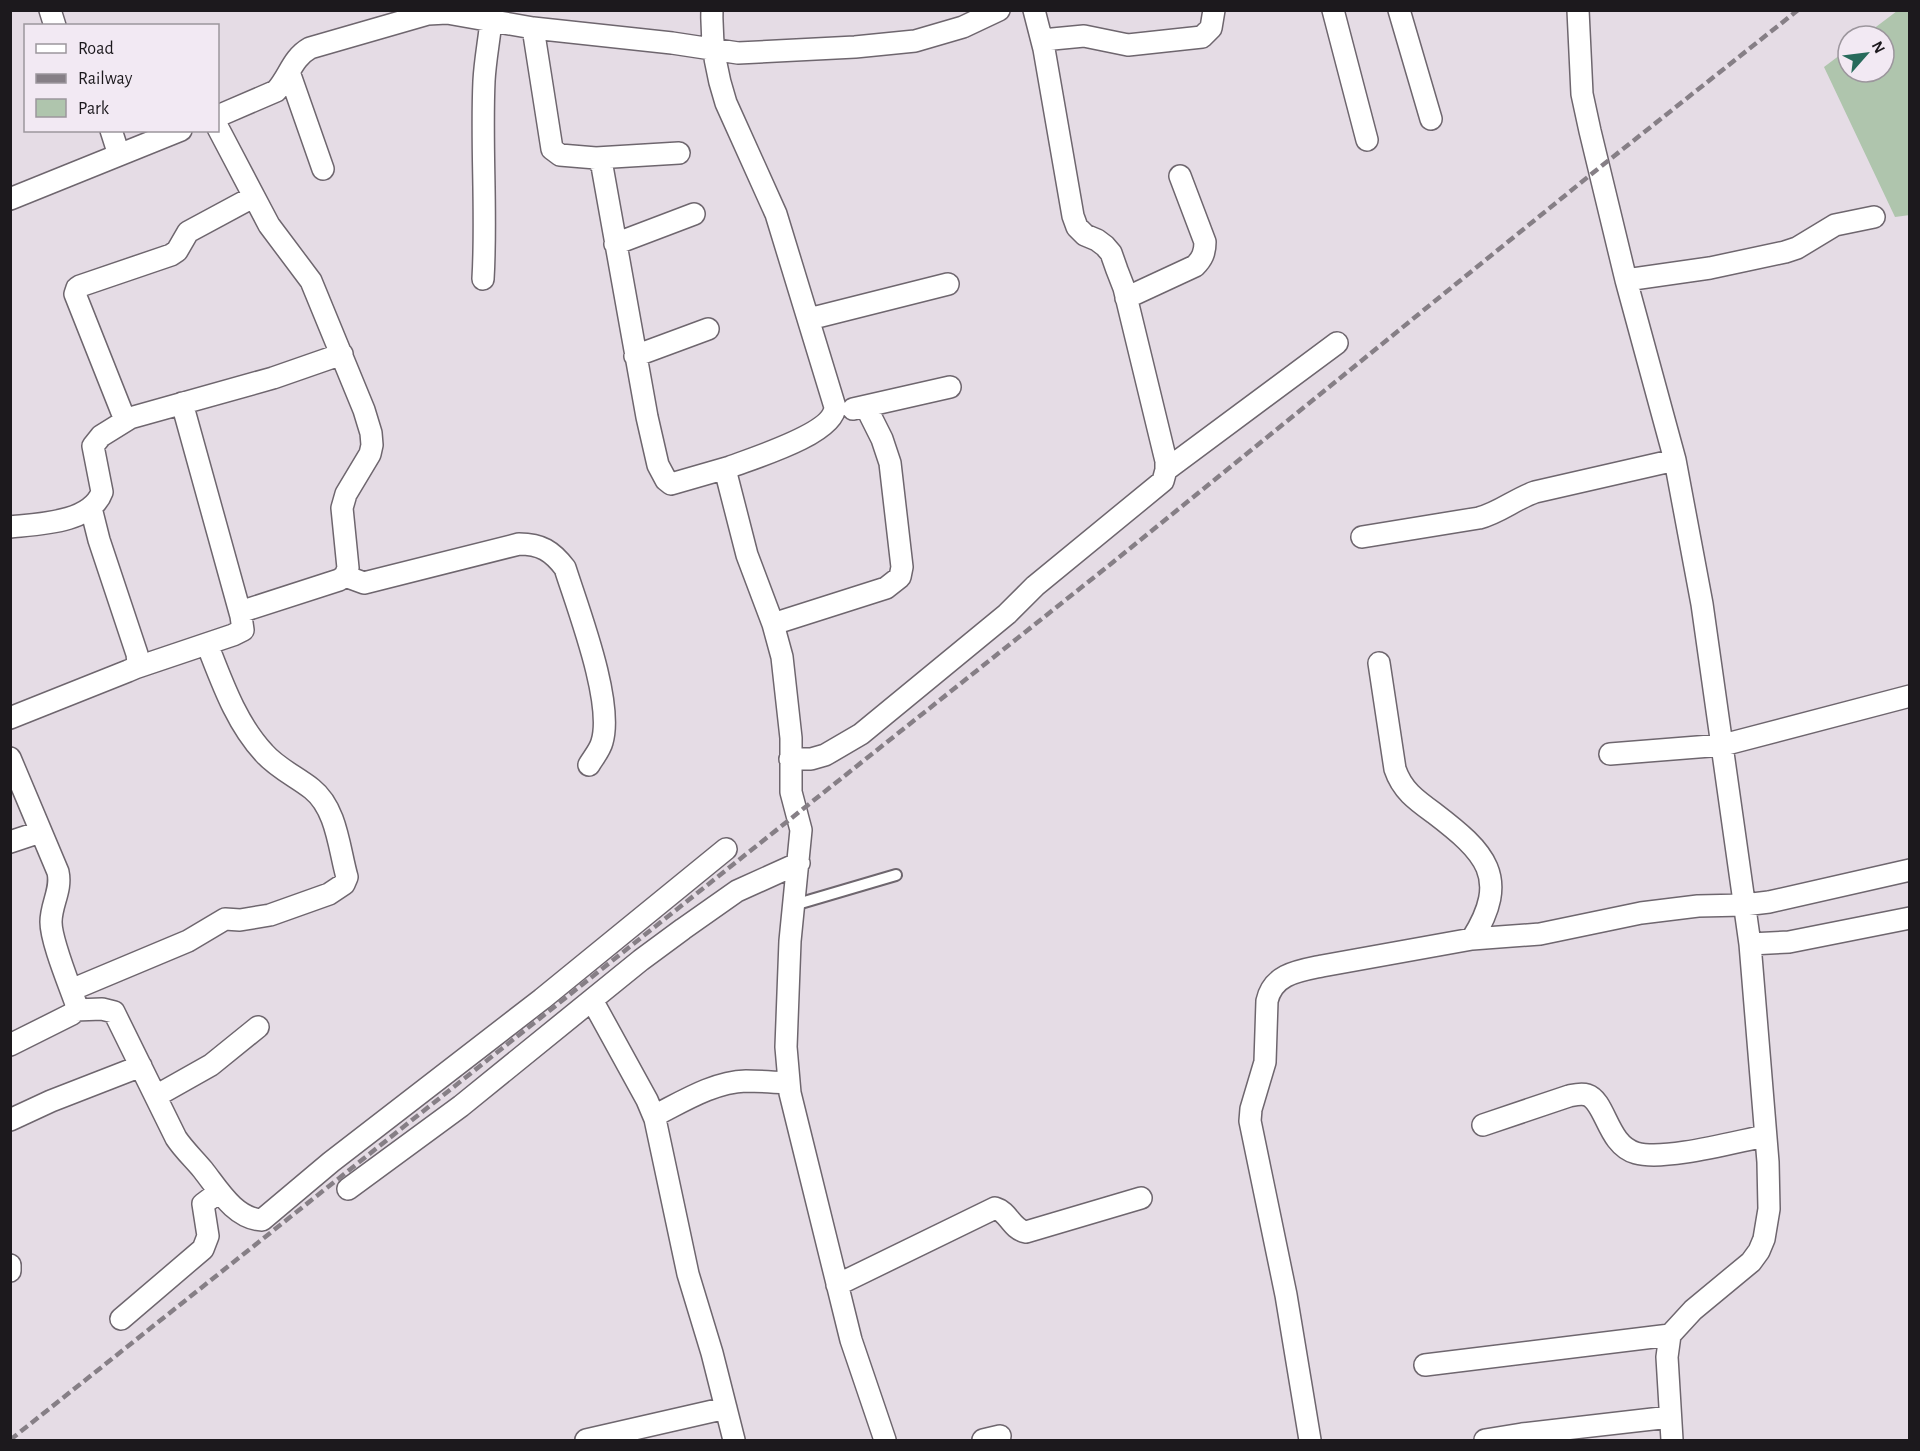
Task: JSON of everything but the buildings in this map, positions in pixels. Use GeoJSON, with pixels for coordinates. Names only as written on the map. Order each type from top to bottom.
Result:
{"type":"FeatureCollection","features":[{"type":"Feature","properties":{"kind":"street"},"geometry":{"type":"LineString","coordinates":[[596,158],[602,166],[635,356],[655,455],[666,480],[671,484],[730,467],[803,438],[828,422],[834,413],[833,400],[771,198],[726,103],[713,48],[712,10]]}},
{"type":"Feature","properties":{"kind":"street"},"geometry":{"type":"LineString","coordinates":[[219,116],[276,91],[283,84],[296,59],[309,48],[394,23],[447,12],[533,28],[713,48],[738,53],[757,53],[915,41],[963,27],[999,10]]}},
{"type":"Feature","properties":{"kind":"street"},"geometry":{"type":"LineString","coordinates":[[790,759],[811,759],[825,755],[861,734],[1163,481],[1166,461],[1126,298],[1111,253],[1097,240],[1085,235],[1077,227],[1073,216],[1042,40],[1034,10]]}},
{"type":"Feature","properties":{"kind":"street"},"geometry":{"type":"LineString","coordinates":[[1042,40],[1084,36],[1128,45],[1202,37],[1211,28],[1214,10]]}},
{"type":"Feature","properties":{"kind":"street"},"geometry":{"type":"LineString","coordinates":[[1333,10],[1367,140]]}},
{"type":"Feature","properties":{"kind":"street"},"geometry":{"type":"LineString","coordinates":[[1399,10],[1431,119]]}},
{"type":"Feature","properties":{"kind":"street"},"geometry":{"type":"LineString","coordinates":[[1578,10],[1582,94],[1626,280],[1675,460],[1702,604],[1750,944],[1765,1136],[1769,1209],[1764,1239],[1759,1251],[1751,1262],[1693,1310],[1670,1335],[1667,1357],[1672,1440]]}},
{"type":"Feature","properties":{"kind":"street"},"geometry":{"type":"LineString","coordinates":[[483,279],[484,79],[491,21]]}},
{"type":"Feature","properties":{"kind":"street"},"geometry":{"type":"LineString","coordinates":[[533,28],[552,149],[560,155],[596,158],[679,153]]}},
{"type":"Feature","properties":{"kind":"street"},"geometry":{"type":"LineString","coordinates":[[289,72],[323,169]]}},
{"type":"Feature","properties":{"kind":"street"},"geometry":{"type":"LineString","coordinates":[[219,130],[269,225],[311,281],[364,410],[372,445],[366,464],[346,494],[342,508],[348,568],[345,576],[339,580],[240,612]]}},
{"type":"Feature","properties":{"kind":"street"},"geometry":{"type":"LineString","coordinates":[[112,132],[119,154]]}},
{"type":"Feature","properties":{"kind":"street"},"geometry":{"type":"LineString","coordinates":[[10,198],[176,132]]}},
{"type":"Feature","properties":{"kind":"street"},"geometry":{"type":"LineString","coordinates":[[1126,298],[1195,266],[1202,259],[1205,242],[1180,176]]}},
{"type":"Feature","properties":{"kind":"street"},"geometry":{"type":"LineString","coordinates":[[125,420],[75,291],[80,286],[171,255],[177,251],[188,232],[253,198]]}},
{"type":"Feature","properties":{"kind":"street"},"geometry":{"type":"LineString","coordinates":[[615,244],[694,214]]}},
{"type":"Feature","properties":{"kind":"street"},"geometry":{"type":"LineString","coordinates":[[1626,280],[1710,268],[1785,252],[1797,248],[1834,225],[1874,217]]}},
{"type":"Feature","properties":{"kind":"street"},"geometry":{"type":"LineString","coordinates":[[808,319],[948,284]]}},
{"type":"Feature","properties":{"kind":"street"},"geometry":{"type":"LineString","coordinates":[[635,356],[708,329]]}},
{"type":"Feature","properties":{"kind":"street"},"geometry":{"type":"LineString","coordinates":[[1166,470],[1337,343]]}},
{"type":"Feature","properties":{"kind":"street"},"geometry":{"type":"LineString","coordinates":[[10,527],[60,520],[79,515],[91,508],[100,499],[102,492],[93,446],[101,436],[125,420],[273,378],[342,354]]}},
{"type":"Feature","properties":{"kind":"street"},"geometry":{"type":"LineString","coordinates":[[834,413],[950,387]]}},
{"type":"Feature","properties":{"kind":"street"},"geometry":{"type":"LineString","coordinates":[[10,718],[135,668],[243,630],[182,403]]}},
{"type":"Feature","properties":{"kind":"street"},"geometry":{"type":"LineString","coordinates":[[773,624],[886,588],[900,577],[902,567],[890,463],[882,439],[866,407]]}},
{"type":"Feature","properties":{"kind":"street"},"geometry":{"type":"LineString","coordinates":[[1362,537],[1496,514],[1520,498],[1535,492],[1675,460]]}},
{"type":"Feature","properties":{"kind":"street"},"geometry":{"type":"LineString","coordinates":[[730,467],[727,470],[727,477],[739,528],[773,624],[782,657],[791,738],[791,792],[801,830],[790,941],[786,1047],[788,1083],[851,1340],[885,1440]]}},
{"type":"Feature","properties":{"kind":"street"},"geometry":{"type":"LineString","coordinates":[[91,508],[99,540],[137,654],[138,663],[135,668]]}},
{"type":"Feature","properties":{"kind":"street"},"geometry":{"type":"LineString","coordinates":[[345,576],[364,583],[519,544],[544,547],[556,556],[565,568],[593,657],[605,712],[602,743],[589,765]]}},
{"type":"Feature","properties":{"kind":"street"},"geometry":{"type":"LineString","coordinates":[[10,1045],[64,1018],[73,1000],[188,941],[225,919],[240,920],[270,915],[329,894],[344,884],[346,877],[333,821],[326,805],[314,790],[265,755],[246,730],[207,644]]}},
{"type":"Feature","properties":{"kind":"street"},"geometry":{"type":"LineString","coordinates":[[1380,663],[1395,769],[1399,782],[1410,795],[1458,832],[1479,853],[1488,871],[1492,887],[1489,905],[1472,939]]}},
{"type":"Feature","properties":{"kind":"street"},"geometry":{"type":"LineString","coordinates":[[1610,754],[1723,744],[1910,696]]}},
{"type":"Feature","properties":{"kind":"street"},"geometry":{"type":"LineString","coordinates":[[10,758],[16,786],[40,831],[60,879],[51,923],[52,933],[73,1000]]}},
{"type":"Feature","properties":{"kind":"street"},"geometry":{"type":"LineString","coordinates":[[10,842],[40,831]]}},
{"type":"Feature","properties":{"kind":"street"},"geometry":{"type":"LineString","coordinates":[[73,1000],[114,1012],[176,1138],[185,1151],[232,1206],[254,1219],[262,1220],[331,1162],[542,999],[726,849]]}},
{"type":"Feature","properties":{"kind":"street"},"geometry":{"type":"LineString","coordinates":[[348,1189],[461,1106],[641,960],[736,891],[798,863]]}},
{"type":"Feature","properties":{"kind":"street"},"geometry":{"type":"LineString","coordinates":[[1310,1440],[1286,1295],[1250,1121],[1251,1109],[1265,1062],[1266,1011],[1269,993],[1275,982],[1306,969],[1472,939],[1540,934],[1641,913],[1698,906],[1744,905],[1790,898],[1910,870]]}},
{"type":"Feature","properties":{"kind":"street"},"geometry":{"type":"LineString","coordinates":[[1750,944],[1789,942],[1910,918]]}},
{"type":"Feature","properties":{"kind":"street"},"geometry":{"type":"LineString","coordinates":[[592,1000],[654,1116],[688,1274],[734,1440]]}},
{"type":"Feature","properties":{"kind":"street"},"geometry":{"type":"LineString","coordinates":[[156,1096],[211,1065],[258,1027]]}},
{"type":"Feature","properties":{"kind":"street"},"geometry":{"type":"LineString","coordinates":[[10,1120],[51,1101],[141,1066]]}},
{"type":"Feature","properties":{"kind":"street"},"geometry":{"type":"LineString","coordinates":[[654,1116],[711,1089],[728,1084],[744,1081],[788,1083]]}},
{"type":"Feature","properties":{"kind":"street"},"geometry":{"type":"LineString","coordinates":[[1483,1125],[1580,1094],[1589,1095],[1596,1100],[1613,1134],[1623,1146],[1635,1153],[1653,1155],[1678,1152],[1765,1136]]}},
{"type":"Feature","properties":{"kind":"street"},"geometry":{"type":"LineString","coordinates":[[121,1319],[203,1249],[208,1236],[204,1204],[217,1189]]}},
{"type":"Feature","properties":{"kind":"street"},"geometry":{"type":"LineString","coordinates":[[837,1285],[995,1208],[1004,1212],[1017,1228],[1026,1232],[1141,1198]]}},
{"type":"Feature","properties":{"kind":"street"},"geometry":{"type":"LineString","coordinates":[[10,1265],[10,1271]]}},
{"type":"Feature","properties":{"kind":"street"},"geometry":{"type":"LineString","coordinates":[[1425,1365],[1670,1335]]}},
{"type":"Feature","properties":{"kind":"street"},"geometry":{"type":"LineString","coordinates":[[586,1440],[726,1408]]}},
{"type":"Feature","properties":{"kind":"street"},"geometry":{"type":"LineString","coordinates":[[1485,1440],[1670,1417]]}},
{"type":"Feature","properties":{"kind":"lane"},"geometry":{"type":"LineString","coordinates":[[794,905],[896,875]]}},
{"type":"Feature","properties":{"kind":"green space"},"geometry":{"type":"Polygon","coordinates":[[[1897,11],[1909,11],[1910,215],[1895,217],[1824,67],[1836,58],[1836,84],[1896,84],[1896,24],[1880,24],[1897,11]]]}},
{"type":"Feature","properties":{"kind":"railway"},"geometry":{"type":"LineString","coordinates":[[10,1440],[1112,563],[1594,172],[1798,10]]}}]}
